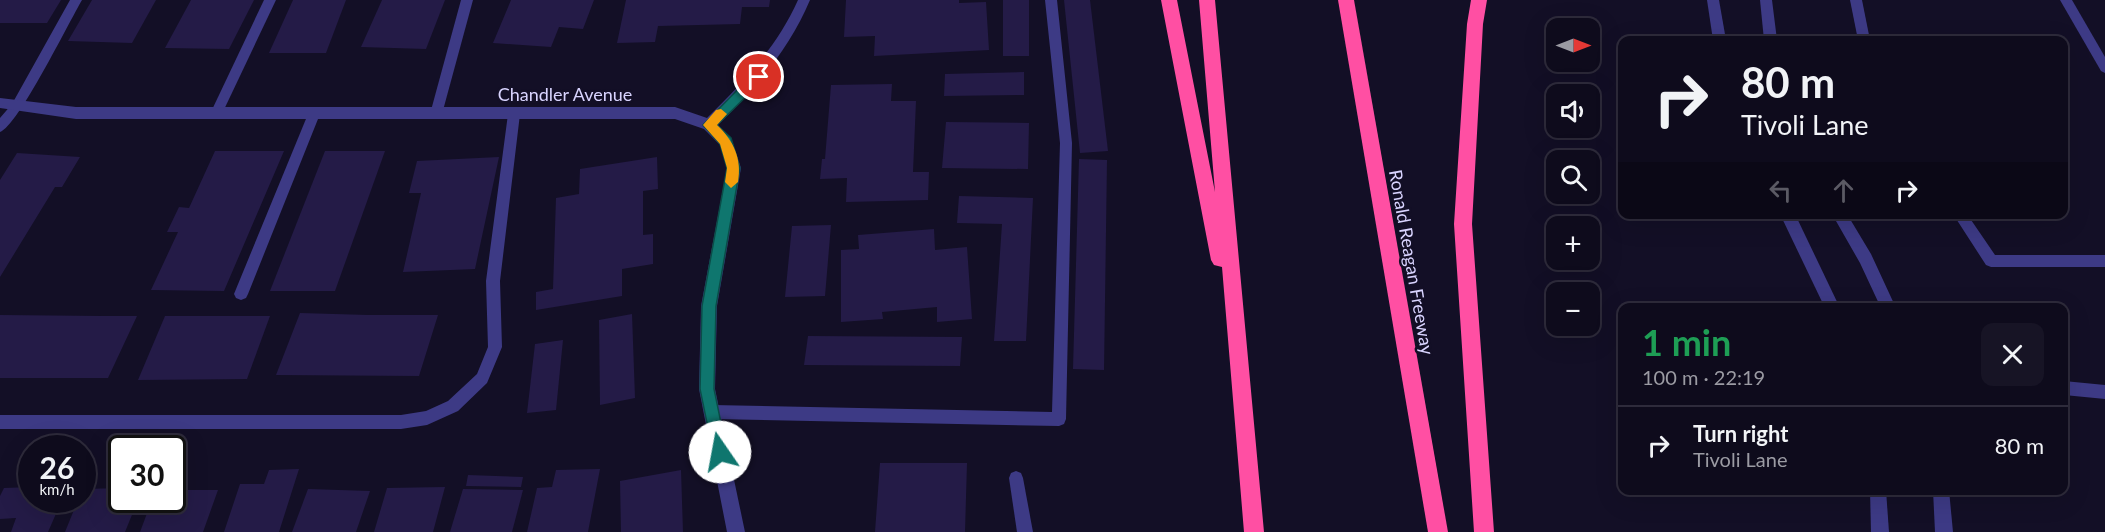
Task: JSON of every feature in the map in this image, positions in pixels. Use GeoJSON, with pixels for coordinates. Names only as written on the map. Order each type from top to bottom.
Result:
{"type":"FeatureCollection","features":[{"type":"Feature","properties":{"kind":"highway"},"geometry":{"type":"LineString","coordinates":[[1169,0],[1238,350]]}},
{"type":"Feature","properties":{"kind":"highway"},"geometry":{"type":"LineString","coordinates":[[1207,0],[1254,532]]}},
{"type":"Feature","properties":{"kind":"highway","name":"Ronald Reagan Freeway"},"geometry":{"type":"LineString","coordinates":[[1346,0],[1438,532]]}},
{"type":"Feature","properties":{"kind":"highway"},"geometry":{"type":"LineString","coordinates":[[1479,0],[1475,24],[1463,224],[1484,532]]}},
{"type":"Feature","properties":{"kind":"street"},"geometry":{"type":"LineString","coordinates":[[736,532],[707,389],[709,306],[734,168],[726,142],[709,125],[759,77],[794,26],[804,0]]}},
{"type":"Feature","properties":{"kind":"street"},"geometry":{"type":"LineString","coordinates":[[1713,0],[1719,36]]}},
{"type":"Feature","properties":{"kind":"street"},"geometry":{"type":"LineString","coordinates":[[1766,0],[1770,36]]}},
{"type":"Feature","properties":{"kind":"street","name":"Chandler Avenue"},"geometry":{"type":"LineString","coordinates":[[0,103],[16,107],[76,113],[675,113],[709,125]]}},
{"type":"Feature","properties":{"kind":"street"},"geometry":{"type":"LineString","coordinates":[[1789,219],[1831,303]]}},
{"type":"Feature","properties":{"kind":"street"},"geometry":{"type":"LineString","coordinates":[[1842,219],[1866,260],[1887,303]]}},
{"type":"Feature","properties":{"kind":"street"},"geometry":{"type":"LineString","coordinates":[[2068,388],[2105,392]]}},
{"type":"Feature","properties":{"kind":"street"},"geometry":{"type":"LineString","coordinates":[[1878,495],[1880,532]]}},
{"type":"Feature","properties":{"kind":"street"},"geometry":{"type":"LineString","coordinates":[[1941,495],[1944,532]]}},
{"type":"Feature","properties":{"kind":"lane"},"geometry":{"type":"LineString","coordinates":[[0,127],[16,107],[76,0]]}},
{"type":"Feature","properties":{"kind":"lane"},"geometry":{"type":"LineString","coordinates":[[216,114],[270,0]]}},
{"type":"Feature","properties":{"kind":"lane"},"geometry":{"type":"LineString","coordinates":[[436,114],[467,0]]}},
{"type":"Feature","properties":{"kind":"lane"},"geometry":{"type":"LineString","coordinates":[[712,412],[1059,419],[1066,143],[1051,0]]}},
{"type":"Feature","properties":{"kind":"lane"},"geometry":{"type":"LineString","coordinates":[[1856,0],[1863,36]]}},
{"type":"Feature","properties":{"kind":"lane"},"geometry":{"type":"LineString","coordinates":[[2066,0],[2105,68]]}},
{"type":"Feature","properties":{"kind":"lane"},"geometry":{"type":"LineString","coordinates":[[2089,40],[2105,40]]}},
{"type":"Feature","properties":{"kind":"lane"},"geometry":{"type":"LineString","coordinates":[[241,294],[314,114]]}},
{"type":"Feature","properties":{"kind":"lane"},"geometry":{"type":"LineString","coordinates":[[0,422],[400,422],[427,418],[453,406],[482,378],[495,347],[493,280],[514,114]]}},
{"type":"Feature","properties":{"kind":"lane"},"geometry":{"type":"LineString","coordinates":[[1962,219],[1991,261],[2105,261]]}},
{"type":"Feature","properties":{"kind":"lane"},"geometry":{"type":"LineString","coordinates":[[1016,478],[1025,532]]}},
{"type":"Feature","properties":{"kind":"building"},"geometry":{"type":"Polygon","coordinates":[[[0,0],[61,0],[47,23],[0,23],[0,0]]]}},
{"type":"Feature","properties":{"kind":"building"},"geometry":{"type":"Polygon","coordinates":[[[92,0],[156,0],[132,43],[68,41],[92,0]]]}},
{"type":"Feature","properties":{"kind":"building"},"geometry":{"type":"Polygon","coordinates":[[[191,0],[254,0],[229,49],[165,48],[191,0]]]}},
{"type":"Feature","properties":{"kind":"building"},"geometry":{"type":"Polygon","coordinates":[[[293,0],[346,0],[326,53],[269,53],[293,0]]]}},
{"type":"Feature","properties":{"kind":"building"},"geometry":{"type":"Polygon","coordinates":[[[382,0],[445,0],[426,49],[361,47],[382,0]]]}},
{"type":"Feature","properties":{"kind":"building"},"geometry":{"type":"Polygon","coordinates":[[[511,0],[594,0],[583,29],[559,27],[551,47],[493,43],[511,0]]]}},
{"type":"Feature","properties":{"kind":"building"},"geometry":{"type":"Polygon","coordinates":[[[626,0],[770,0],[769,7],[742,7],[740,24],[658,26],[655,42],[617,43],[626,0]]]}},
{"type":"Feature","properties":{"kind":"building"},"geometry":{"type":"Polygon","coordinates":[[[846,0],[986,2],[989,50],[874,56],[875,36],[844,37],[846,0]]]}},
{"type":"Feature","properties":{"kind":"building"},"geometry":{"type":"Polygon","coordinates":[[[1003,0],[1029,0],[1029,56],[1003,56],[1003,0]]]}},
{"type":"Feature","properties":{"kind":"building"},"geometry":{"type":"Polygon","coordinates":[[[1064,0],[1090,0],[1108,151],[1080,153],[1064,0]]]}},
{"type":"Feature","properties":{"kind":"building"},"geometry":{"type":"Polygon","coordinates":[[[1024,72],[1024,95],[944,96],[945,74],[1024,72]]]}},
{"type":"Feature","properties":{"kind":"building"},"geometry":{"type":"Polygon","coordinates":[[[892,84],[891,101],[916,101],[913,172],[929,172],[928,200],[846,202],[847,178],[820,179],[822,159],[825,159],[831,85],[892,84]]]}},
{"type":"Feature","properties":{"kind":"building"},"geometry":{"type":"Polygon","coordinates":[[[946,122],[1029,123],[1028,169],[942,168],[946,122]]]}},
{"type":"Feature","properties":{"kind":"building"},"geometry":{"type":"Polygon","coordinates":[[[215,151],[284,151],[224,291],[151,290],[178,232],[167,232],[179,207],[189,208],[215,151]]]}},
{"type":"Feature","properties":{"kind":"building"},"geometry":{"type":"Polygon","coordinates":[[[325,151],[385,151],[335,291],[270,291],[325,151]]]}},
{"type":"Feature","properties":{"kind":"building"},"geometry":{"type":"Polygon","coordinates":[[[17,153],[80,157],[62,187],[55,187],[0,277],[0,180],[17,153]]]}},
{"type":"Feature","properties":{"kind":"building"},"geometry":{"type":"Polygon","coordinates":[[[499,157],[475,269],[403,272],[421,193],[409,193],[417,161],[499,157]]]}},
{"type":"Feature","properties":{"kind":"building"},"geometry":{"type":"Polygon","coordinates":[[[657,157],[658,189],[643,191],[643,235],[653,234],[653,264],[622,269],[622,296],[536,310],[536,292],[553,289],[556,198],[579,194],[580,169],[657,157]]]}},
{"type":"Feature","properties":{"kind":"building"},"geometry":{"type":"Polygon","coordinates":[[[1079,159],[1107,160],[1104,370],[1073,369],[1079,159]]]}},
{"type":"Feature","properties":{"kind":"building"},"geometry":{"type":"Polygon","coordinates":[[[959,196],[1033,198],[1026,341],[994,341],[1002,224],[957,223],[959,196]]]}},
{"type":"Feature","properties":{"kind":"building"},"geometry":{"type":"Polygon","coordinates":[[[831,225],[825,296],[785,297],[792,226],[831,225]]]}},
{"type":"Feature","properties":{"kind":"building"},"geometry":{"type":"Polygon","coordinates":[[[934,229],[935,250],[967,247],[972,319],[937,322],[937,307],[882,312],[883,319],[841,322],[841,250],[859,249],[858,235],[934,229]]]}},
{"type":"Feature","properties":{"kind":"building"},"geometry":{"type":"Polygon","coordinates":[[[300,313],[438,315],[419,376],[276,375],[300,313]]]}},
{"type":"Feature","properties":{"kind":"building"},"geometry":{"type":"Polygon","coordinates":[[[632,314],[635,398],[600,405],[599,320],[632,314]]]}},
{"type":"Feature","properties":{"kind":"building"},"geometry":{"type":"Polygon","coordinates":[[[0,315],[137,316],[108,378],[0,378],[0,315]]]}},
{"type":"Feature","properties":{"kind":"building"},"geometry":{"type":"Polygon","coordinates":[[[165,316],[270,316],[247,379],[138,380],[165,316]]]}},
{"type":"Feature","properties":{"kind":"building"},"geometry":{"type":"Polygon","coordinates":[[[808,336],[962,337],[960,366],[804,365],[808,336]]]}},
{"type":"Feature","properties":{"kind":"building"},"geometry":{"type":"Polygon","coordinates":[[[563,340],[556,410],[527,413],[535,344],[563,340]]]}},
{"type":"Feature","properties":{"kind":"building"},"geometry":{"type":"Polygon","coordinates":[[[880,463],[967,463],[965,532],[875,532],[880,463]]]}},
{"type":"Feature","properties":{"kind":"building"},"geometry":{"type":"Polygon","coordinates":[[[299,469],[279,532],[224,532],[240,484],[264,484],[269,470],[299,469]]]}},
{"type":"Feature","properties":{"kind":"building"},"geometry":{"type":"Polygon","coordinates":[[[600,469],[588,532],[527,532],[537,488],[552,487],[556,470],[600,469]]]}},
{"type":"Feature","properties":{"kind":"building"},"geometry":{"type":"Polygon","coordinates":[[[681,470],[683,532],[621,532],[620,481],[681,470]]]}},
{"type":"Feature","properties":{"kind":"building"},"geometry":{"type":"Polygon","coordinates":[[[468,475],[523,477],[521,487],[466,486],[468,475]]]}},
{"type":"Feature","properties":{"kind":"building"},"geometry":{"type":"Polygon","coordinates":[[[445,487],[433,532],[374,532],[387,488],[445,487]]]}},
{"type":"Feature","properties":{"kind":"building"},"geometry":{"type":"Polygon","coordinates":[[[4,488],[18,488],[18,513],[56,513],[48,532],[11,532],[16,518],[0,519],[0,496],[4,488]]]}},
{"type":"Feature","properties":{"kind":"building"},"geometry":{"type":"Polygon","coordinates":[[[108,488],[108,513],[133,513],[125,532],[65,532],[73,513],[96,513],[96,489],[108,488]]]}},
{"type":"Feature","properties":{"kind":"building"},"geometry":{"type":"Polygon","coordinates":[[[308,489],[370,491],[356,532],[292,532],[308,489]]]}},
{"type":"Feature","properties":{"kind":"building"},"geometry":{"type":"Polygon","coordinates":[[[463,489],[523,490],[512,532],[450,532],[463,489]]]}},
{"type":"Feature","properties":{"kind":"building"},"geometry":{"type":"Polygon","coordinates":[[[186,490],[218,490],[203,532],[140,532],[147,513],[186,513],[186,490]]]}},
{"type":"Feature","properties":{"kind":"slow traffic"},"geometry":{"type":"LineString","coordinates":[[721,114],[709,125],[726,142],[734,168],[731,182]]}},
{"type":"Feature","properties":{"kind":"route"},"geometry":{"type":"LineString","coordinates":[[720,452],[707,389],[709,306],[734,168],[726,142],[709,125],[759,77]]}}]}
